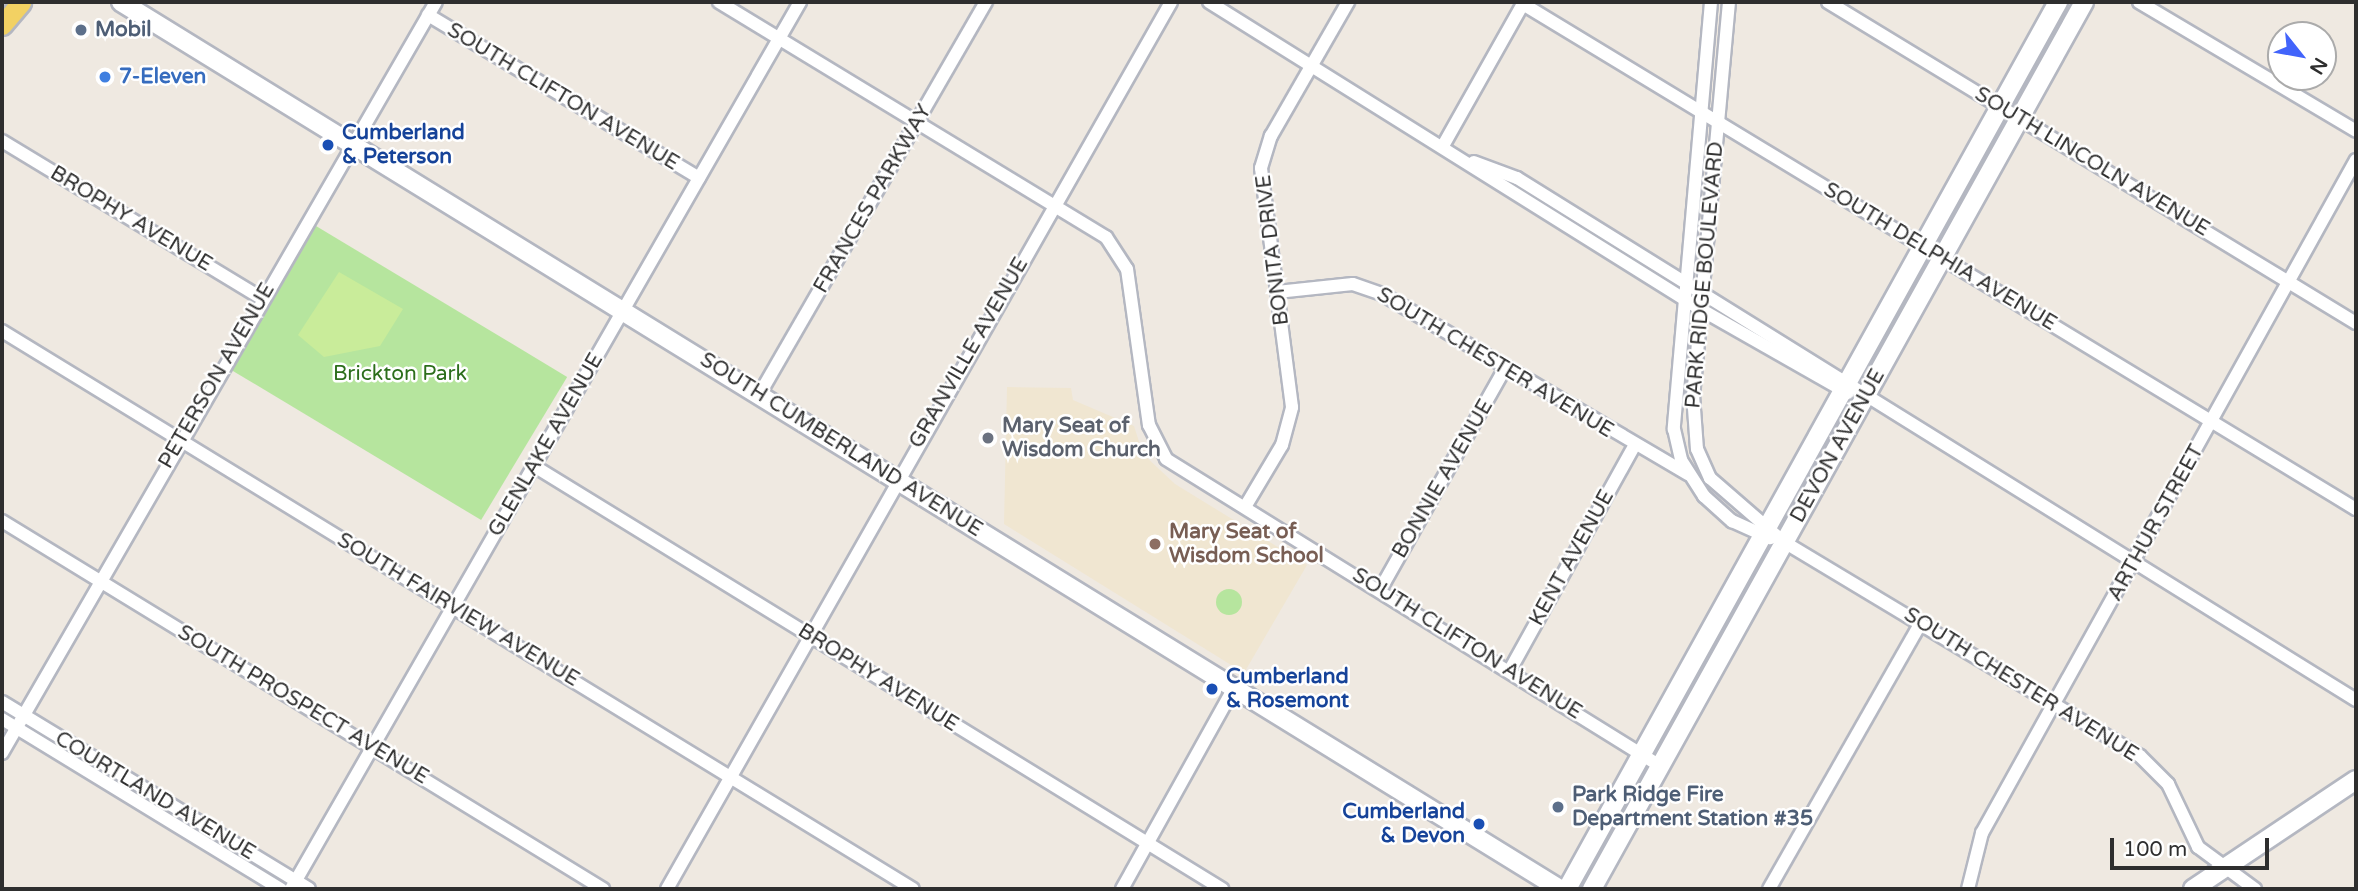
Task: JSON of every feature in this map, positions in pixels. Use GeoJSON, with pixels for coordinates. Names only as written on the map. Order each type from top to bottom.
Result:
{"type":"FeatureCollection","features":[{"type":"Feature","properties":{"kind":"main road"},"geometry":{"type":"LineString","coordinates":[[2,25],[21,2]]}},
{"type":"Feature","properties":{"kind":"street","name":"SOUTH CUMBERLAND AVENUE"},"geometry":{"type":"LineString","coordinates":[[121,2],[1560,889]]}},
{"type":"Feature","properties":{"kind":"street","name":"PETERSON AVENUE"},"geometry":{"type":"LineString","coordinates":[[2,753],[261,298],[436,2]]}},
{"type":"Feature","properties":{"kind":"street","name":"SOUTH CLIFTON AVENUE"},"geometry":{"type":"LineString","coordinates":[[719,2],[1106,237],[1127,269],[1149,425],[1159,452],[1660,766]]}},
{"type":"Feature","properties":{"kind":"street","name":"GLENLAKE AVENUE"},"geometry":{"type":"LineString","coordinates":[[293,885],[800,2]]}},
{"type":"Feature","properties":{"kind":"street","name":"FRANCES PARKWAY"},"geometry":{"type":"LineString","coordinates":[[759,395],[986,2]]}},
{"type":"Feature","properties":{"kind":"street","name":"GRANVILLE AVENUE"},"geometry":{"type":"LineString","coordinates":[[667,889],[1171,2]]}},
{"type":"Feature","properties":{"kind":"street"},"geometry":{"type":"LineString","coordinates":[[1209,2],[1474,162],[1700,309],[1865,399],[2356,700]]}},
{"type":"Feature","properties":{"kind":"street","name":"BONITA DRIVE"},"geometry":{"type":"LineString","coordinates":[[1245,507],[1291,422],[1261,168],[1271,136],[1348,2]]}},
{"type":"Feature","properties":{"kind":"street","name":"PARK RIDGE BOULEVARD"},"geometry":{"type":"LineString","coordinates":[[1711,2],[1674,416],[1688,475],[1720,512],[1766,531],[1784,542]]}},
{"type":"Feature","properties":{"kind":"street","name":"PARK RIDGE BOULEVARD"},"geometry":{"type":"LineString","coordinates":[[1729,2],[1700,309],[1693,414],[1703,466],[1721,491],[1766,531]]}},
{"type":"Feature","properties":{"kind":"street","name":"SOUTH LINCOLN AVENUE"},"geometry":{"type":"LineString","coordinates":[[1828,2],[2356,323]]}},
{"type":"Feature","properties":{"kind":"street","name":"DEVON AVENUE"},"geometry":{"type":"LineString","coordinates":[[1567,889],[2058,2]]}},
{"type":"Feature","properties":{"kind":"street","name":"DEVON AVENUE"},"geometry":{"type":"LineString","coordinates":[[1592,889],[2084,2]]}},
{"type":"Feature","properties":{"kind":"street"},"geometry":{"type":"LineString","coordinates":[[2139,2],[2356,131]]}},
{"type":"Feature","properties":{"kind":"street"},"geometry":{"type":"LineString","coordinates":[[1444,144],[1524,3]]}},
{"type":"Feature","properties":{"kind":"street","name":"SOUTH DELPHIA AVENUE"},"geometry":{"type":"LineString","coordinates":[[1524,3],[2356,509]]}},
{"type":"Feature","properties":{"kind":"street","name":"SOUTH CLIFTON AVENUE"},"geometry":{"type":"LineString","coordinates":[[428,15],[699,178]]}},
{"type":"Feature","properties":{"kind":"street","name":"BROPHY AVENUE"},"geometry":{"type":"LineString","coordinates":[[2,141],[261,298]]}},
{"type":"Feature","properties":{"kind":"street","name":"ARTHUR STREET"},"geometry":{"type":"LineString","coordinates":[[1968,889],[1982,833],[2057,703],[2356,160]]}},
{"type":"Feature","properties":{"kind":"street"},"geometry":{"type":"LineString","coordinates":[[1474,162],[1517,178],[1702,293],[1845,388]]}},
{"type":"Feature","properties":{"kind":"street","name":"SOUTH CHESTER AVENUE"},"geometry":{"type":"LineString","coordinates":[[1277,292],[1337,284],[1368,288],[1634,446],[1688,475]]}},
{"type":"Feature","properties":{"kind":"street","name":"SOUTH FAIRVIEW AVENUE"},"geometry":{"type":"LineString","coordinates":[[2,331],[914,889]]}},
{"type":"Feature","properties":{"kind":"street","name":"BONNIE AVENUE"},"geometry":{"type":"LineString","coordinates":[[1380,590],[1505,368]]}},
{"type":"Feature","properties":{"kind":"street","name":"KENT AVENUE"},"geometry":{"type":"LineString","coordinates":[[1510,670],[1634,446]]}},
{"type":"Feature","properties":{"kind":"street","name":"BROPHY AVENUE"},"geometry":{"type":"LineString","coordinates":[[534,466],[1222,889]]}},
{"type":"Feature","properties":{"kind":"street"},"geometry":{"type":"LineString","coordinates":[[1688,475],[1703,466]]}},
{"type":"Feature","properties":{"kind":"street","name":"SOUTH PROSPECT AVENUE"},"geometry":{"type":"LineString","coordinates":[[2,521],[603,889]]}},
{"type":"Feature","properties":{"kind":"street","name":"SOUTH CHESTER AVENUE"},"geometry":{"type":"LineString","coordinates":[[1784,542],[2057,703],[2140,756],[2168,784],[2198,847],[2223,870],[2255,889]]}},
{"type":"Feature","properties":{"kind":"street"},"geometry":{"type":"LineString","coordinates":[[1769,889],[1921,623]]}},
{"type":"Feature","properties":{"kind":"street"},"geometry":{"type":"LineString","coordinates":[[1122,889],[1234,688]]}},
{"type":"Feature","properties":{"kind":"street","name":"COURTLAND AVENUE"},"geometry":{"type":"LineString","coordinates":[[2,702],[293,885],[309,889]]}},
{"type":"Feature","properties":{"kind":"street","name":"COURTLAND AVENUE"},"geometry":{"type":"LineString","coordinates":[[2,719],[281,889]]}},
{"type":"Feature","properties":{"kind":"street"},"geometry":{"type":"LineString","coordinates":[[2193,889],[2356,780]]}},
{"type":"Feature","properties":{"kind":"shaded area","name":"Mary Seat of Wisdom School"},"geometry":{"type":"Polygon","coordinates":[[[1007,387],[1071,388],[1073,400],[1134,426],[1143,454],[1175,484],[1307,565],[1244,673],[1004,524],[1007,387]]]}},
{"type":"Feature","properties":{"kind":"green space","name":"Brickton Park"},"geometry":{"type":"Polygon","coordinates":[[[316,226],[567,377],[481,520],[230,369],[316,226]]]}},
{"type":"Feature","properties":{"kind":"green space"},"geometry":{"type":"Polygon","coordinates":[[[339,272],[403,309],[380,346],[324,357],[298,335],[339,272]]]}},
{"type":"Feature","properties":{"kind":"green space"},"geometry":{"type":"Polygon","coordinates":[[[1229,589],[1238,593],[1242,602],[1238,611],[1229,615],[1220,611],[1216,602],[1220,593],[1229,589]]]}},
{"type":"Feature","properties":{"kind":"place","name":"Mobil"},"geometry":{"type":"Point","coordinates":[81,30]}},
{"type":"Feature","properties":{"kind":"place","name":"7-Eleven"},"geometry":{"type":"Point","coordinates":[105,77]}},
{"type":"Feature","properties":{"kind":"place","name":"Cumberland & Peterson"},"geometry":{"type":"Point","coordinates":[328,145]}},
{"type":"Feature","properties":{"kind":"place","name":"Mary Seat of Wisdom Church"},"geometry":{"type":"Point","coordinates":[988,438]}},
{"type":"Feature","properties":{"kind":"place","name":"Mary Seat of Wisdom School"},"geometry":{"type":"Point","coordinates":[1155,544]}},
{"type":"Feature","properties":{"kind":"place","name":"Cumberland & Rosemont"},"geometry":{"type":"Point","coordinates":[1212,689]}},
{"type":"Feature","properties":{"kind":"place","name":"Park Ridge Fire Department Station #35"},"geometry":{"type":"Point","coordinates":[1558,807]}},
{"type":"Feature","properties":{"kind":"place","name":"Cumberland & Devon"},"geometry":{"type":"Point","coordinates":[1479,824]}}]}
